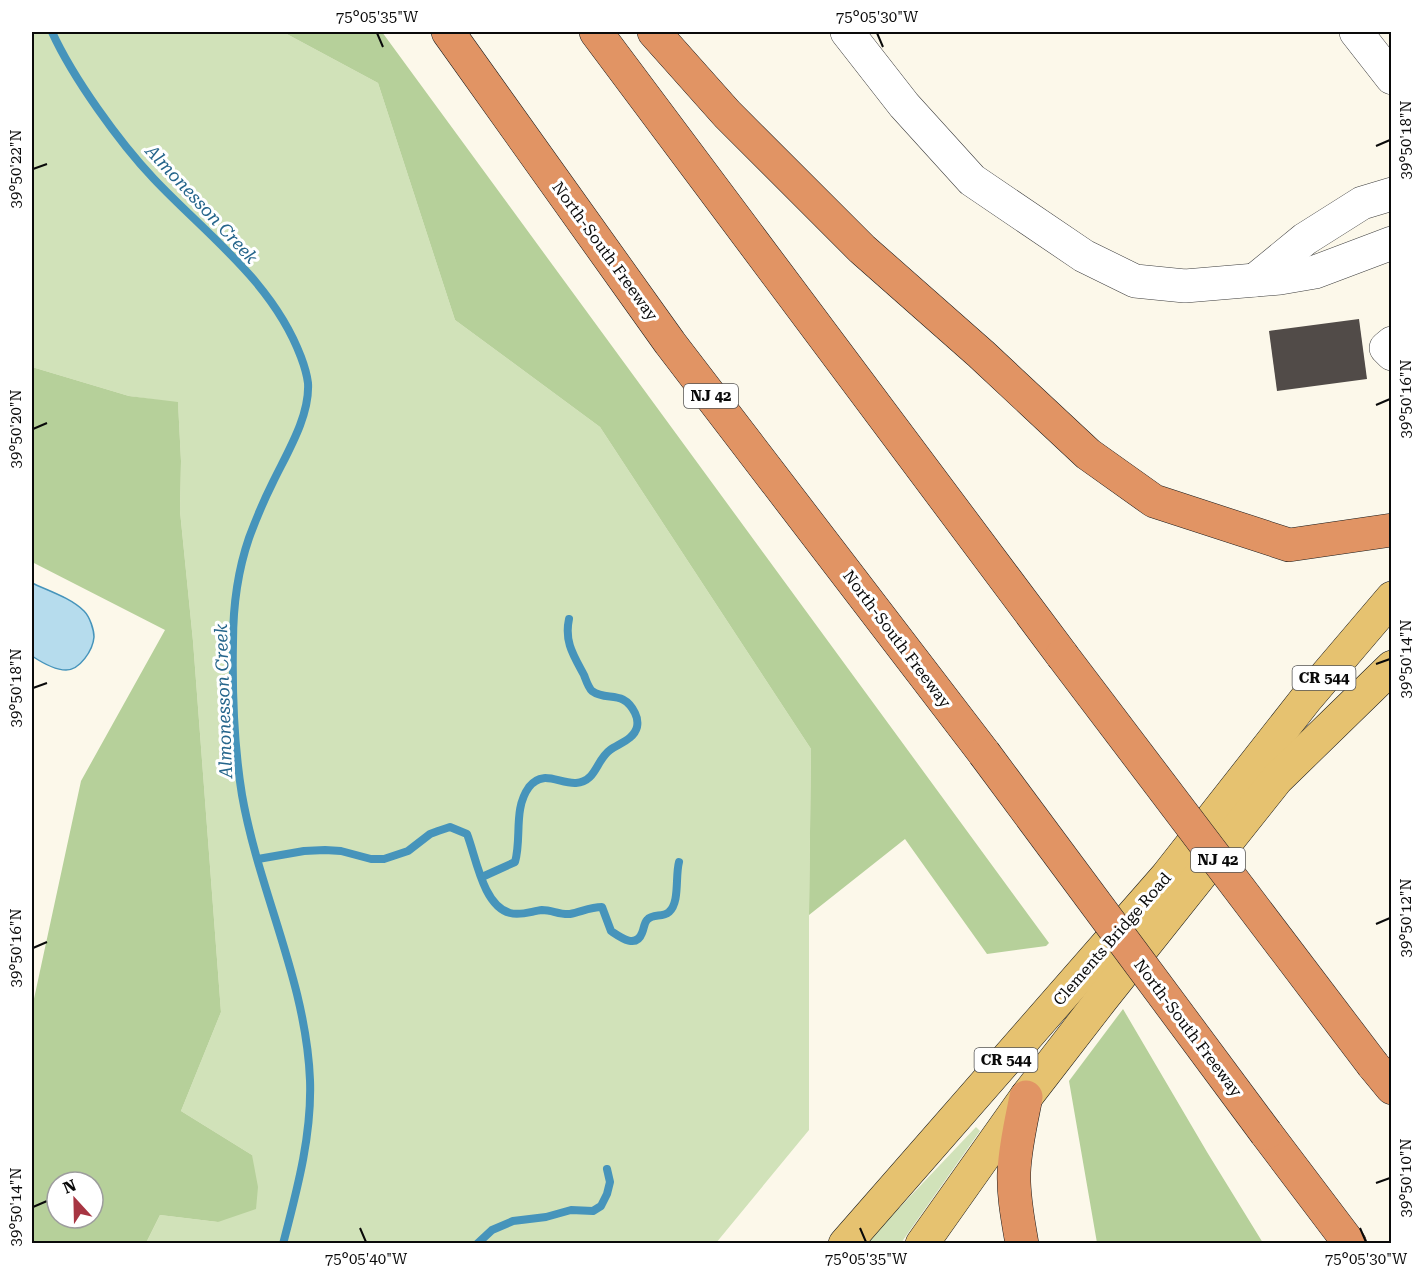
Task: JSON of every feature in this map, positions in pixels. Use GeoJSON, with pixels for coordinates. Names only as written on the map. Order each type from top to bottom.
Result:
{"type":"FeatureCollection","features":[{"type":"Feature","properties":{"kind":"highway","name":"North-South Freeway"},"geometry":{"type":"LineString","coordinates":[[448,32],[670,343],[984,753],[1350,1244]]}},
{"type":"Feature","properties":{"kind":"highway","name":"NJ 42"},"geometry":{"type":"LineString","coordinates":[[596,32],[1062,655],[1382,1077]]}},
{"type":"Feature","properties":{"kind":"highway"},"geometry":{"type":"LineString","coordinates":[[654,32],[727,114],[862,249],[981,354],[1088,454],[1154,501],[1288,545],[1392,530]]}},
{"type":"Feature","properties":{"kind":"highway"},"geometry":{"type":"LineString","coordinates":[[1022,1244],[1017,1217],[1014,1174],[1017,1142],[1026,1097]]}},
{"type":"Feature","properties":{"kind":"highway"},"geometry":{"type":"LineString","coordinates":[[1266,1133],[1334,1244]]}},
{"type":"Feature","properties":{"kind":"main road","name":"Clements Bridge Road"},"geometry":{"type":"LineString","coordinates":[[844,1244],[1167,876],[1306,699],[1392,598]]}},
{"type":"Feature","properties":{"kind":"main road","name":"Clements Bridge Road"},"geometry":{"type":"LineString","coordinates":[[922,1244],[1026,1097],[1277,779],[1392,667]]}},
{"type":"Feature","properties":{"kind":"lane"},"geometry":{"type":"LineString","coordinates":[[847,32],[904,105],[972,180],[1084,256],[1135,281],[1185,286],[1253,282],[1315,272],[1392,243]]}},
{"type":"Feature","properties":{"kind":"lane"},"geometry":{"type":"LineString","coordinates":[[1356,32],[1392,78]]}},
{"type":"Feature","properties":{"kind":"lane"},"geometry":{"type":"LineString","coordinates":[[1253,282],[1305,239],[1362,203],[1392,194]]}},
{"type":"Feature","properties":{"kind":"lane"},"geometry":{"type":"LineString","coordinates":[[1392,343],[1386,348],[1392,354]]}},
{"type":"Feature","properties":{"kind":"green space"},"geometry":{"type":"Polygon","coordinates":[[[32,32],[283,32],[378,83],[455,320],[600,427],[811,749],[809,1130],[716,1243],[146,1243],[160,1215],[218,1222],[252,1155],[181,1111],[221,1012],[193,641],[180,511],[181,461],[178,403],[129,396],[32,367],[32,32]]]}},
{"type":"Feature","properties":{"kind":"green space"},"geometry":{"type":"Polygon","coordinates":[[[283,32],[382,32],[1049,943],[1046,946],[987,954],[905,839],[809,915],[811,749],[600,427],[455,320],[378,83],[283,32]]]}},
{"type":"Feature","properties":{"kind":"green space"},"geometry":{"type":"Polygon","coordinates":[[[32,367],[129,396],[178,402],[181,461],[180,511],[193,641],[221,1012],[181,1111],[252,1155],[258,1187],[256,1209],[218,1222],[160,1215],[146,1243],[32,1243],[32,1008],[81,781],[165,630],[32,562],[32,367]]]}},
{"type":"Feature","properties":{"kind":"green space"},"geometry":{"type":"Polygon","coordinates":[[[1123,1009],[1263,1243],[1097,1243],[1069,1081],[1123,1009]]]}},
{"type":"Feature","properties":{"kind":"green space"},"geometry":{"type":"Polygon","coordinates":[[[976,1127],[980,1131],[901,1243],[865,1244],[976,1127]]]}},
{"type":"Feature","properties":{"kind":"water"},"geometry":{"type":"Polygon","coordinates":[[[32,583],[73,602],[84,611],[90,620],[94,637],[91,648],[76,667],[62,670],[32,656],[32,583]]]}},
{"type":"Feature","properties":{"kind":"building"},"geometry":{"type":"Polygon","coordinates":[[[1359,319],[1367,379],[1277,391],[1269,331],[1359,319]]]}},
{"type":"Feature","properties":{"kind":"waterway","name":"Almonesson Creek"},"geometry":{"type":"LineString","coordinates":[[52,32],[84,89],[126,147],[154,179],[237,261],[274,305],[289,330],[308,380],[308,396],[301,421],[291,447],[263,503],[245,550],[237,589],[233,629],[234,719],[242,795],[259,867],[291,972],[307,1043],[310,1080],[309,1121],[298,1183],[283,1244]]}},
{"type":"Feature","properties":{"kind":"waterway"},"geometry":{"type":"LineString","coordinates":[[482,877],[515,862],[521,805],[529,787],[534,782],[546,778],[570,783],[583,782],[592,775],[605,754],[630,738],[637,727],[636,715],[625,701],[620,698],[603,696],[589,688],[569,642],[569,619]]}},
{"type":"Feature","properties":{"kind":"waterway"},"geometry":{"type":"LineString","coordinates":[[258,859],[304,851],[325,850],[341,851],[371,859],[384,859],[408,851],[430,834],[450,827],[467,834],[482,880],[493,901],[501,909],[514,914],[542,910],[566,914],[602,907],[611,931],[632,941],[639,938],[649,918],[666,914],[672,908],[676,896],[679,862]]}},
{"type":"Feature","properties":{"kind":"waterway"},"geometry":{"type":"LineString","coordinates":[[477,1244],[492,1230],[513,1221],[546,1217],[571,1210],[593,1211],[601,1206],[607,1194],[610,1182],[607,1169]]}}]}
